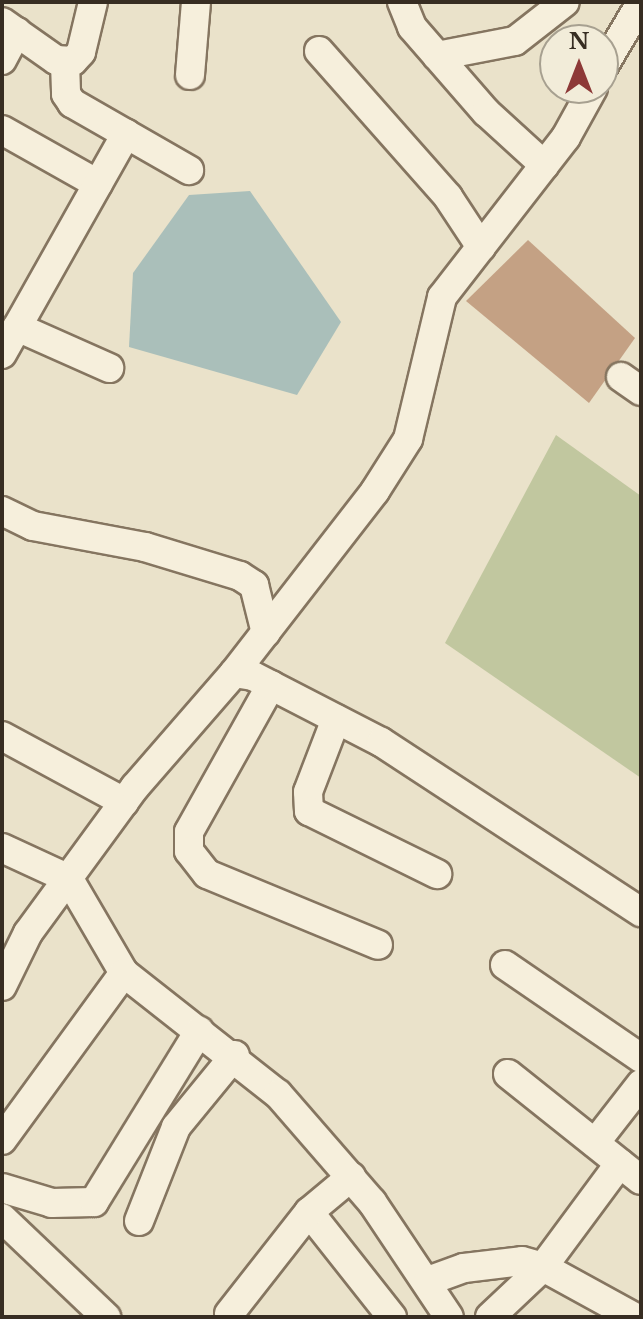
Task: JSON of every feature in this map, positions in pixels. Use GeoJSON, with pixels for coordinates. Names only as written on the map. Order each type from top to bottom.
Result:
{"type":"FeatureCollection","features":[{"type":"Feature","properties":{"kind":"street"},"geometry":{"type":"LineString","coordinates":[[65,63],[81,52],[93,2]]}},
{"type":"Feature","properties":{"kind":"street"},"geometry":{"type":"LineString","coordinates":[[190,75],[196,2]]}},
{"type":"Feature","properties":{"kind":"street"},"geometry":{"type":"LineString","coordinates":[[402,2],[412,27],[437,56],[486,112],[544,165]]}},
{"type":"Feature","properties":{"kind":"street"},"geometry":{"type":"LineString","coordinates":[[437,56],[515,41],[565,2]]}},
{"type":"Feature","properties":{"kind":"street"},"geometry":{"type":"LineString","coordinates":[[619,40],[641,3]]}},
{"type":"Feature","properties":{"kind":"street"},"geometry":{"type":"LineString","coordinates":[[2,60],[10,27],[65,63]]}},
{"type":"Feature","properties":{"kind":"street"},"geometry":{"type":"LineString","coordinates":[[319,51],[448,197],[481,247]]}},
{"type":"Feature","properties":{"kind":"street"},"geometry":{"type":"LineString","coordinates":[[65,63],[68,99],[189,170]]}},
{"type":"Feature","properties":{"kind":"street"},"geometry":{"type":"LineString","coordinates":[[2,986],[28,933],[124,802],[234,673],[375,491],[408,439],[425,385],[434,313],[544,165],[583,104]]}},
{"type":"Feature","properties":{"kind":"street"},"geometry":{"type":"LineString","coordinates":[[2,130],[98,184]]}},
{"type":"Feature","properties":{"kind":"street"},"geometry":{"type":"LineString","coordinates":[[2,354],[126,134]]}},
{"type":"Feature","properties":{"kind":"street"},"geometry":{"type":"LineString","coordinates":[[17,327],[109,368]]}},
{"type":"Feature","properties":{"kind":"street"},"geometry":{"type":"LineString","coordinates":[[2,511],[33,526],[145,547],[240,576],[254,585],[266,633]]}},
{"type":"Feature","properties":{"kind":"street"},"geometry":{"type":"LineString","coordinates":[[234,673],[271,685],[381,742],[641,912]]}},
{"type":"Feature","properties":{"kind":"street"},"geometry":{"type":"LineString","coordinates":[[271,685],[189,832],[189,851],[207,874],[378,945]]}},
{"type":"Feature","properties":{"kind":"street"},"geometry":{"type":"LineString","coordinates":[[336,719],[308,792],[309,811],[437,874]]}},
{"type":"Feature","properties":{"kind":"street"},"geometry":{"type":"LineString","coordinates":[[2,736],[124,802]]}},
{"type":"Feature","properties":{"kind":"street"},"geometry":{"type":"LineString","coordinates":[[2,848],[69,879],[124,973],[235,1055],[278,1094],[351,1177],[428,1281],[449,1317]]}},
{"type":"Feature","properties":{"kind":"street"},"geometry":{"type":"LineString","coordinates":[[505,965],[641,1058]]}},
{"type":"Feature","properties":{"kind":"street"},"geometry":{"type":"LineString","coordinates":[[2,1140],[124,973]]}},
{"type":"Feature","properties":{"kind":"street"},"geometry":{"type":"LineString","coordinates":[[2,1188],[52,1203],[94,1202],[199,1031]]}},
{"type":"Feature","properties":{"kind":"street"},"geometry":{"type":"LineString","coordinates":[[139,1221],[176,1127],[235,1055]]}},
{"type":"Feature","properties":{"kind":"street"},"geometry":{"type":"LineString","coordinates":[[490,1317],[543,1267],[630,1172],[508,1074]]}},
{"type":"Feature","properties":{"kind":"street"},"geometry":{"type":"LineString","coordinates":[[595,1143],[641,1084]]}},
{"type":"Feature","properties":{"kind":"street"},"geometry":{"type":"LineString","coordinates":[[229,1314],[309,1212],[351,1177]]}},
{"type":"Feature","properties":{"kind":"street"},"geometry":{"type":"LineString","coordinates":[[309,1212],[392,1317]]}},
{"type":"Feature","properties":{"kind":"street"},"geometry":{"type":"LineString","coordinates":[[2,1218],[106,1317]]}},
{"type":"Feature","properties":{"kind":"street"},"geometry":{"type":"LineString","coordinates":[[428,1281],[499,1261],[543,1267],[634,1317]]}},
{"type":"Feature","properties":{"kind":"green space"},"geometry":{"type":"Polygon","coordinates":[[[556,435],[641,496],[641,778],[445,643],[556,435]]]}},
{"type":"Feature","properties":{"kind":"water"},"geometry":{"type":"Polygon","coordinates":[[[250,191],[341,322],[297,395],[129,347],[133,273],[189,195],[250,191]]]}},
{"type":"Feature","properties":{"kind":"building"},"geometry":{"type":"Polygon","coordinates":[[[528,240],[635,338],[589,403],[466,301],[528,240]]]}}]}
